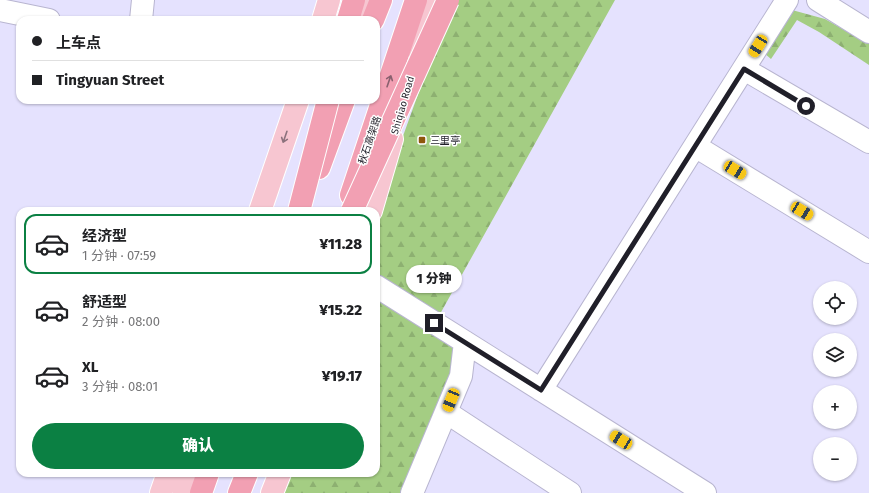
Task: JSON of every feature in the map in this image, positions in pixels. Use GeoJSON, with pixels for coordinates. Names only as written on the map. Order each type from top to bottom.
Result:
{"type":"FeatureCollection","features":[{"type":"Feature","properties":{"kind":"highway"},"geometry":{"type":"LineString","coordinates":[[349,16],[354,0]]}},
{"type":"Feature","properties":{"kind":"highway"},"geometry":{"type":"LineString","coordinates":[[375,16],[381,0]]}},
{"type":"Feature","properties":{"kind":"highway","name":"秋石高架路"},"geometry":{"type":"LineString","coordinates":[[346,207],[416,0]]}},
{"type":"Feature","properties":{"kind":"highway"},"geometry":{"type":"LineString","coordinates":[[354,207],[448,0]]}},
{"type":"Feature","properties":{"kind":"highway"},"geometry":{"type":"LineString","coordinates":[[300,207],[327,104]]}},
{"type":"Feature","properties":{"kind":"highway"},"geometry":{"type":"LineString","coordinates":[[304,207],[343,104]]}},
{"type":"Feature","properties":{"kind":"highway"},"geometry":{"type":"LineString","coordinates":[[201,493],[207,477]]}},
{"type":"Feature","properties":{"kind":"highway"},"geometry":{"type":"LineString","coordinates":[[239,493],[245,477]]}},
{"type":"Feature","properties":{"kind":"main road"},"geometry":{"type":"LineString","coordinates":[[324,16],[329,0]]}},
{"type":"Feature","properties":{"kind":"main road"},"geometry":{"type":"LineString","coordinates":[[363,16],[368,0]]}},
{"type":"Feature","properties":{"kind":"main road","name":"Shiqiao Road"},"geometry":{"type":"LineString","coordinates":[[372,207],[432,0]]}},
{"type":"Feature","properties":{"kind":"main road"},"geometry":{"type":"LineString","coordinates":[[261,207],[297,104]]}},
{"type":"Feature","properties":{"kind":"main road"},"geometry":{"type":"LineString","coordinates":[[293,207],[332,104]]}},
{"type":"Feature","properties":{"kind":"main road"},"geometry":{"type":"LineString","coordinates":[[161,493],[167,477]]}},
{"type":"Feature","properties":{"kind":"main road"},"geometry":{"type":"LineString","coordinates":[[184,493],[190,477]]}},
{"type":"Feature","properties":{"kind":"main road"},"geometry":{"type":"LineString","coordinates":[[272,493],[278,477]]}},
{"type":"Feature","properties":{"kind":"street"},"geometry":{"type":"LineString","coordinates":[[141,16],[143,0]]}},
{"type":"Feature","properties":{"kind":"street"},"geometry":{"type":"LineString","coordinates":[[541,390],[787,0]]}},
{"type":"Feature","properties":{"kind":"street"},"geometry":{"type":"LineString","coordinates":[[818,0],[869,32]]}},
{"type":"Feature","properties":{"kind":"street"},"geometry":{"type":"LineString","coordinates":[[0,10],[29,16]]}},
{"type":"Feature","properties":{"kind":"street"},"geometry":{"type":"LineString","coordinates":[[744,69],[869,142]]}},
{"type":"Feature","properties":{"kind":"street"},"geometry":{"type":"LineString","coordinates":[[695,146],[869,252]]}},
{"type":"Feature","properties":{"kind":"street"},"geometry":{"type":"LineString","coordinates":[[380,289],[541,390],[690,489]]}},
{"type":"Feature","properties":{"kind":"street"},"geometry":{"type":"LineString","coordinates":[[420,489],[446,412],[461,376],[465,342]]}},
{"type":"Feature","properties":{"kind":"street"},"geometry":{"type":"LineString","coordinates":[[446,412],[570,493]]}},
{"type":"Feature","properties":{"kind":"green space"},"geometry":{"type":"Polygon","coordinates":[[[452,0],[615,0],[435,323],[465,342],[412,493],[272,493],[278,477],[380,477],[380,207],[377,207],[452,0]]]}},
{"type":"Feature","properties":{"kind":"green space"},"geometry":{"type":"Polygon","coordinates":[[[792,10],[825,19],[869,44],[869,65],[819,32],[797,20],[771,59],[764,53],[792,10]]]}},
{"type":"Feature","properties":{"kind":"place","name":"三里亭"},"geometry":{"type":"Point","coordinates":[422,140]}},
{"type":"Feature","properties":{"kind":"route"},"geometry":{"type":"LineString","coordinates":[[434,323],[541,390],[744,69],[806,106]]}}]}
